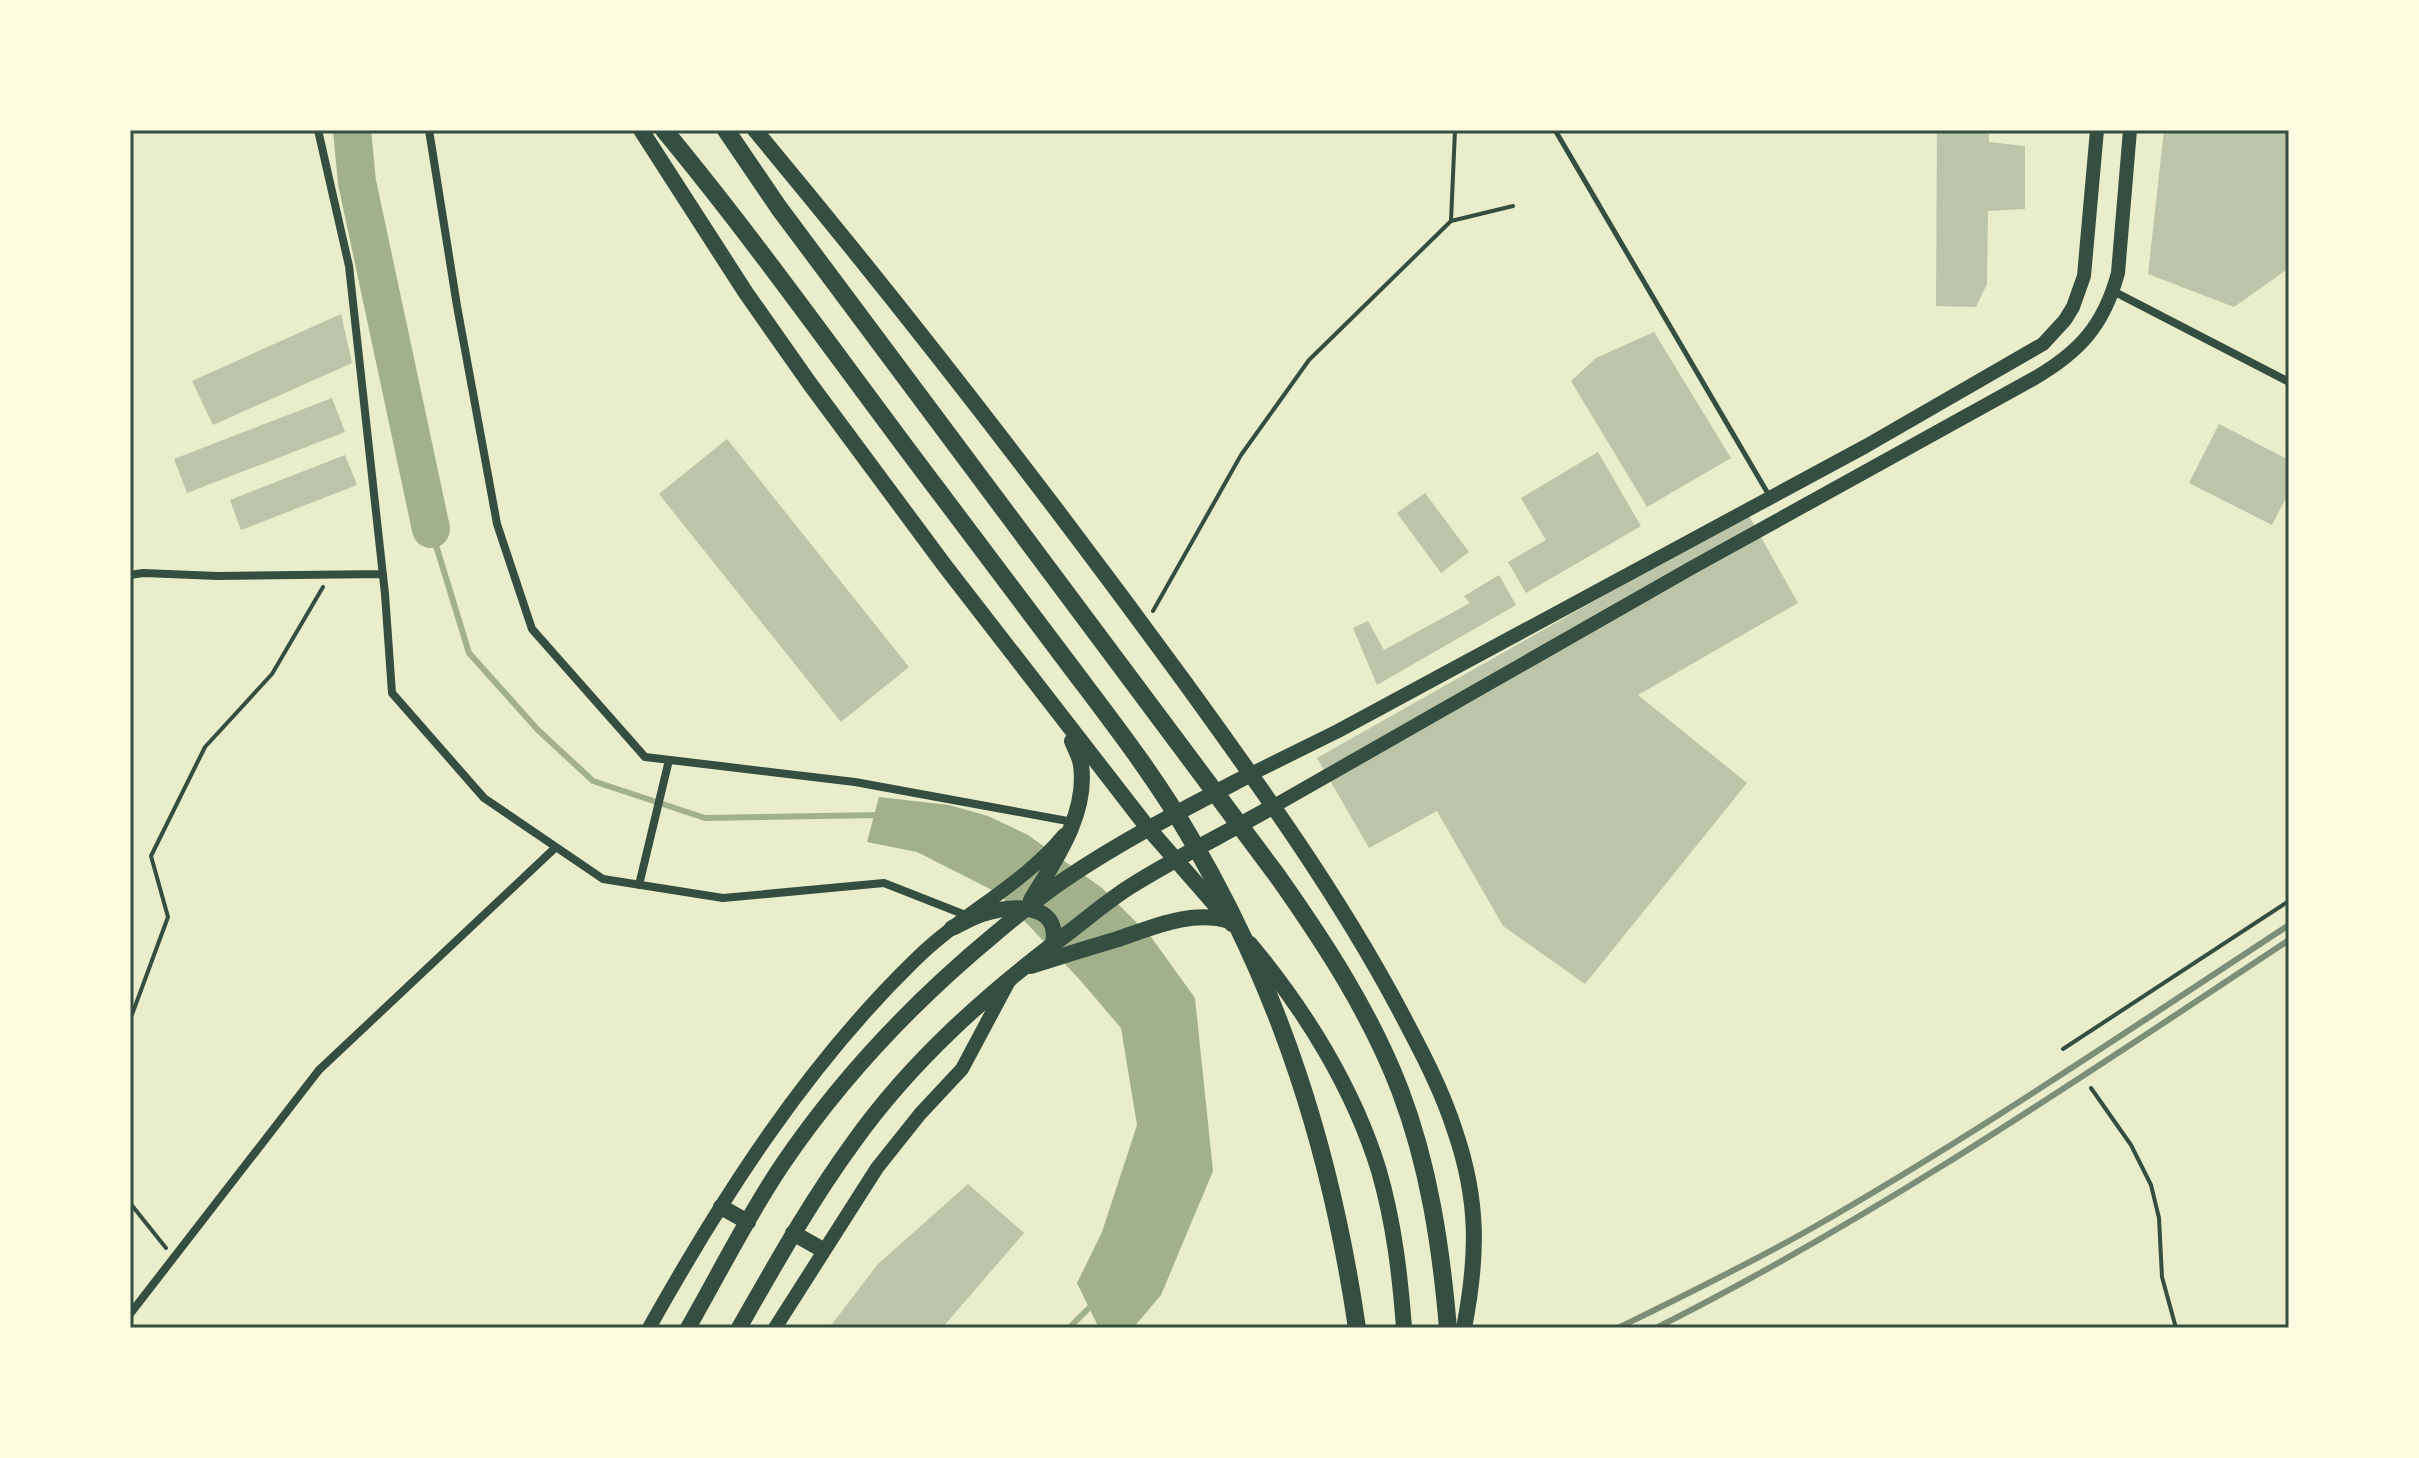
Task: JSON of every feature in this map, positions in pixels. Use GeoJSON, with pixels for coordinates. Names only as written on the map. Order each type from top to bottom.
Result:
{"type":"FeatureCollection","features":[{"type":"Feature","properties":{"kind":"highway"},"geometry":{"type":"LineString","coordinates":[[664,130],[744,229],[1141,761],[1190,836],[1227,903],[1272,1003],[1308,1102],[1335,1198],[1357,1328]]}},
{"type":"Feature","properties":{"kind":"highway"},"geometry":{"type":"LineString","coordinates":[[726,130],[779,208],[1308,919],[1366,1017],[1400,1090],[1427,1182],[1442,1265],[1448,1328]]}},
{"type":"Feature","properties":{"kind":"main road"},"geometry":{"type":"LineString","coordinates":[[641,130],[792,360],[945,566],[1148,828],[1266,963],[1297,1006],[1336,1072],[1368,1139],[1392,1226],[1404,1328]]}},
{"type":"Feature","properties":{"kind":"main road"},"geometry":{"type":"LineString","coordinates":[[755,130],[946,364],[1144,627],[1330,889],[1385,982],[1428,1066],[1456,1131],[1468,1174],[1474,1214],[1475,1248],[1464,1328]]}},
{"type":"Feature","properties":{"kind":"main road"},"geometry":{"type":"LineString","coordinates":[[1043,889],[1074,822],[1082,792],[1081,763],[1065,721]]}},
{"type":"Feature","properties":{"kind":"main road"},"geometry":{"type":"LineString","coordinates":[[688,1328],[790,1154],[871,1051],[952,970],[1043,889],[1148,828],[1251,774]]}},
{"type":"Feature","properties":{"kind":"main road"},"geometry":{"type":"LineString","coordinates":[[739,1328],[793,1233],[854,1140],[897,1086],[969,1013],[1129,887],[1274,806]]}},
{"type":"Feature","properties":{"kind":"main road"},"geometry":{"type":"LineString","coordinates":[[952,928],[981,914],[1026,907],[1044,914],[1052,923],[1055,943]]}},
{"type":"Feature","properties":{"kind":"main road"},"geometry":{"type":"LineString","coordinates":[[1016,974],[1157,925],[1215,916],[1230,921]]}},
{"type":"Feature","properties":{"kind":"main road"},"geometry":{"type":"LineString","coordinates":[[721,1207],[748,1222]]}},
{"type":"Feature","properties":{"kind":"main road"},"geometry":{"type":"LineString","coordinates":[[793,1233],[823,1250]]}},
{"type":"Feature","properties":{"kind":"street"},"geometry":{"type":"LineString","coordinates":[[318,130],[349,266],[383,574],[392,693],[484,798],[603,879],[723,898],[884,883],[968,916]]}},
{"type":"Feature","properties":{"kind":"street"},"geometry":{"type":"LineString","coordinates":[[429,130],[497,524],[532,629],[645,757],[855,782],[1074,822],[1052,849],[917,958],[827,1057],[749,1163],[649,1328]]}},
{"type":"Feature","properties":{"kind":"street"},"geometry":{"type":"LineString","coordinates":[[1251,774],[1338,731],[1771,498],[2043,344],[2073,307],[2084,276],[2097,130]]}},
{"type":"Feature","properties":{"kind":"street"},"geometry":{"type":"LineString","coordinates":[[1274,806],[2050,370],[2085,341],[2096,327],[2113,291],[2121,255],[2130,130]]}},
{"type":"Feature","properties":{"kind":"street"},"geometry":{"type":"LineString","coordinates":[[2113,291],[2289,382]]}},
{"type":"Feature","properties":{"kind":"street"},"geometry":{"type":"LineString","coordinates":[[1771,498],[1781,519]]}},
{"type":"Feature","properties":{"kind":"street"},"geometry":{"type":"LineString","coordinates":[[130,575],[383,574]]}},
{"type":"Feature","properties":{"kind":"street"},"geometry":{"type":"LineString","coordinates":[[639,885],[669,760]]}},
{"type":"Feature","properties":{"kind":"street"},"geometry":{"type":"LineString","coordinates":[[130,1314],[319,1070],[556,847]]}},
{"type":"Feature","properties":{"kind":"street"},"geometry":{"type":"LineString","coordinates":[[775,1328],[877,1168],[920,1114],[962,1069],[1016,974]]}},
{"type":"Feature","properties":{"kind":"lane"},"geometry":{"type":"LineString","coordinates":[[1555,130],[1771,498]]}},
{"type":"Feature","properties":{"kind":"path"},"geometry":{"type":"LineString","coordinates":[[1451,221],[1455,130]]}},
{"type":"Feature","properties":{"kind":"path"},"geometry":{"type":"LineString","coordinates":[[1144,627],[1241,455],[1309,360],[1451,221],[1513,206]]}},
{"type":"Feature","properties":{"kind":"path"},"geometry":{"type":"LineString","coordinates":[[130,1020],[168,917],[151,856],[205,747],[272,674],[330,575]]}},
{"type":"Feature","properties":{"kind":"path"},"geometry":{"type":"LineString","coordinates":[[2063,1049],[2289,901]]}},
{"type":"Feature","properties":{"kind":"path"},"geometry":{"type":"LineString","coordinates":[[2091,1088],[2131,1145],[2151,1185],[2159,1218],[2162,1277],[2176,1328]]}},
{"type":"Feature","properties":{"kind":"path"},"geometry":{"type":"LineString","coordinates":[[130,1203],[174,1258]]}},
{"type":"Feature","properties":{"kind":"shaded area"},"geometry":{"type":"Polygon","coordinates":[[[879,797],[949,805],[988,816],[1028,835],[1102,888],[1151,937],[1195,998],[1213,1171],[1161,1295],[1133,1328],[1099,1328],[1077,1283],[1102,1232],[1137,1125],[1121,1028],[998,893],[917,852],[867,842],[879,797]]]}},
{"type":"Feature","properties":{"kind":"building"},"geometry":{"type":"Polygon","coordinates":[[[1937,130],[1989,130],[1989,142],[2025,146],[2025,209],[1988,211],[1987,284],[1976,307],[1936,306],[1937,130]]]}},
{"type":"Feature","properties":{"kind":"building"},"geometry":{"type":"Polygon","coordinates":[[[2164,130],[2289,130],[2289,268],[2234,307],[2148,274],[2164,130]]]}},
{"type":"Feature","properties":{"kind":"building"},"geometry":{"type":"Polygon","coordinates":[[[341,314],[352,363],[213,425],[192,381],[341,314]]]}},
{"type":"Feature","properties":{"kind":"building"},"geometry":{"type":"Polygon","coordinates":[[[1654,332],[1731,458],[1647,507],[1571,381],[1596,358],[1654,332]]]}},
{"type":"Feature","properties":{"kind":"building"},"geometry":{"type":"Polygon","coordinates":[[[332,398],[345,432],[187,493],[174,459],[332,398]]]}},
{"type":"Feature","properties":{"kind":"building"},"geometry":{"type":"Polygon","coordinates":[[[2219,424],[2289,460],[2289,492],[2272,525],[2189,483],[2219,424]]]}},
{"type":"Feature","properties":{"kind":"building"},"geometry":{"type":"Polygon","coordinates":[[[727,439],[909,667],[841,722],[659,494],[727,439]]]}},
{"type":"Feature","properties":{"kind":"building"},"geometry":{"type":"Polygon","coordinates":[[[1598,452],[1641,526],[1526,593],[1508,562],[1546,540],[1521,498],[1598,452]]]}},
{"type":"Feature","properties":{"kind":"building"},"geometry":{"type":"Polygon","coordinates":[[[345,455],[357,485],[241,530],[230,500],[345,455]]]}},
{"type":"Feature","properties":{"kind":"building"},"geometry":{"type":"Polygon","coordinates":[[[1425,493],[1469,552],[1441,573],[1397,513],[1425,493]]]}},
{"type":"Feature","properties":{"kind":"building"},"geometry":{"type":"Polygon","coordinates":[[[1748,514],[1798,603],[1638,695],[1747,783],[1585,984],[1503,926],[1437,811],[1369,848],[1317,758],[1748,514]]]}},
{"type":"Feature","properties":{"kind":"building"},"geometry":{"type":"Polygon","coordinates":[[[1499,575],[1516,605],[1377,685],[1353,628],[1368,621],[1384,650],[1470,603],[1464,596],[1499,575]]]}},
{"type":"Feature","properties":{"kind":"building"},"geometry":{"type":"Polygon","coordinates":[[[968,1184],[1024,1233],[942,1328],[829,1328],[878,1264],[968,1184]]]}},
{"type":"Feature","properties":{"kind":"waterway"},"geometry":{"type":"LineString","coordinates":[[352,130],[357,182],[431,529]]}},
{"type":"Feature","properties":{"kind":"waterway"},"geometry":{"type":"LineString","coordinates":[[431,529],[469,653],[538,730],[593,781],[705,818],[881,815]]}},
{"type":"Feature","properties":{"kind":"waterway"},"geometry":{"type":"LineString","coordinates":[[1069,1328],[1092,1305]]}},
{"type":"Feature","properties":{"kind":"railway"},"geometry":{"type":"LineString","coordinates":[[1618,1328],[1760,1257],[1869,1195],[2050,1082],[2289,925]]}},
{"type":"Feature","properties":{"kind":"railway"},"geometry":{"type":"LineString","coordinates":[[1656,1328],[1819,1240],[1899,1192],[2289,940]]}}]}
